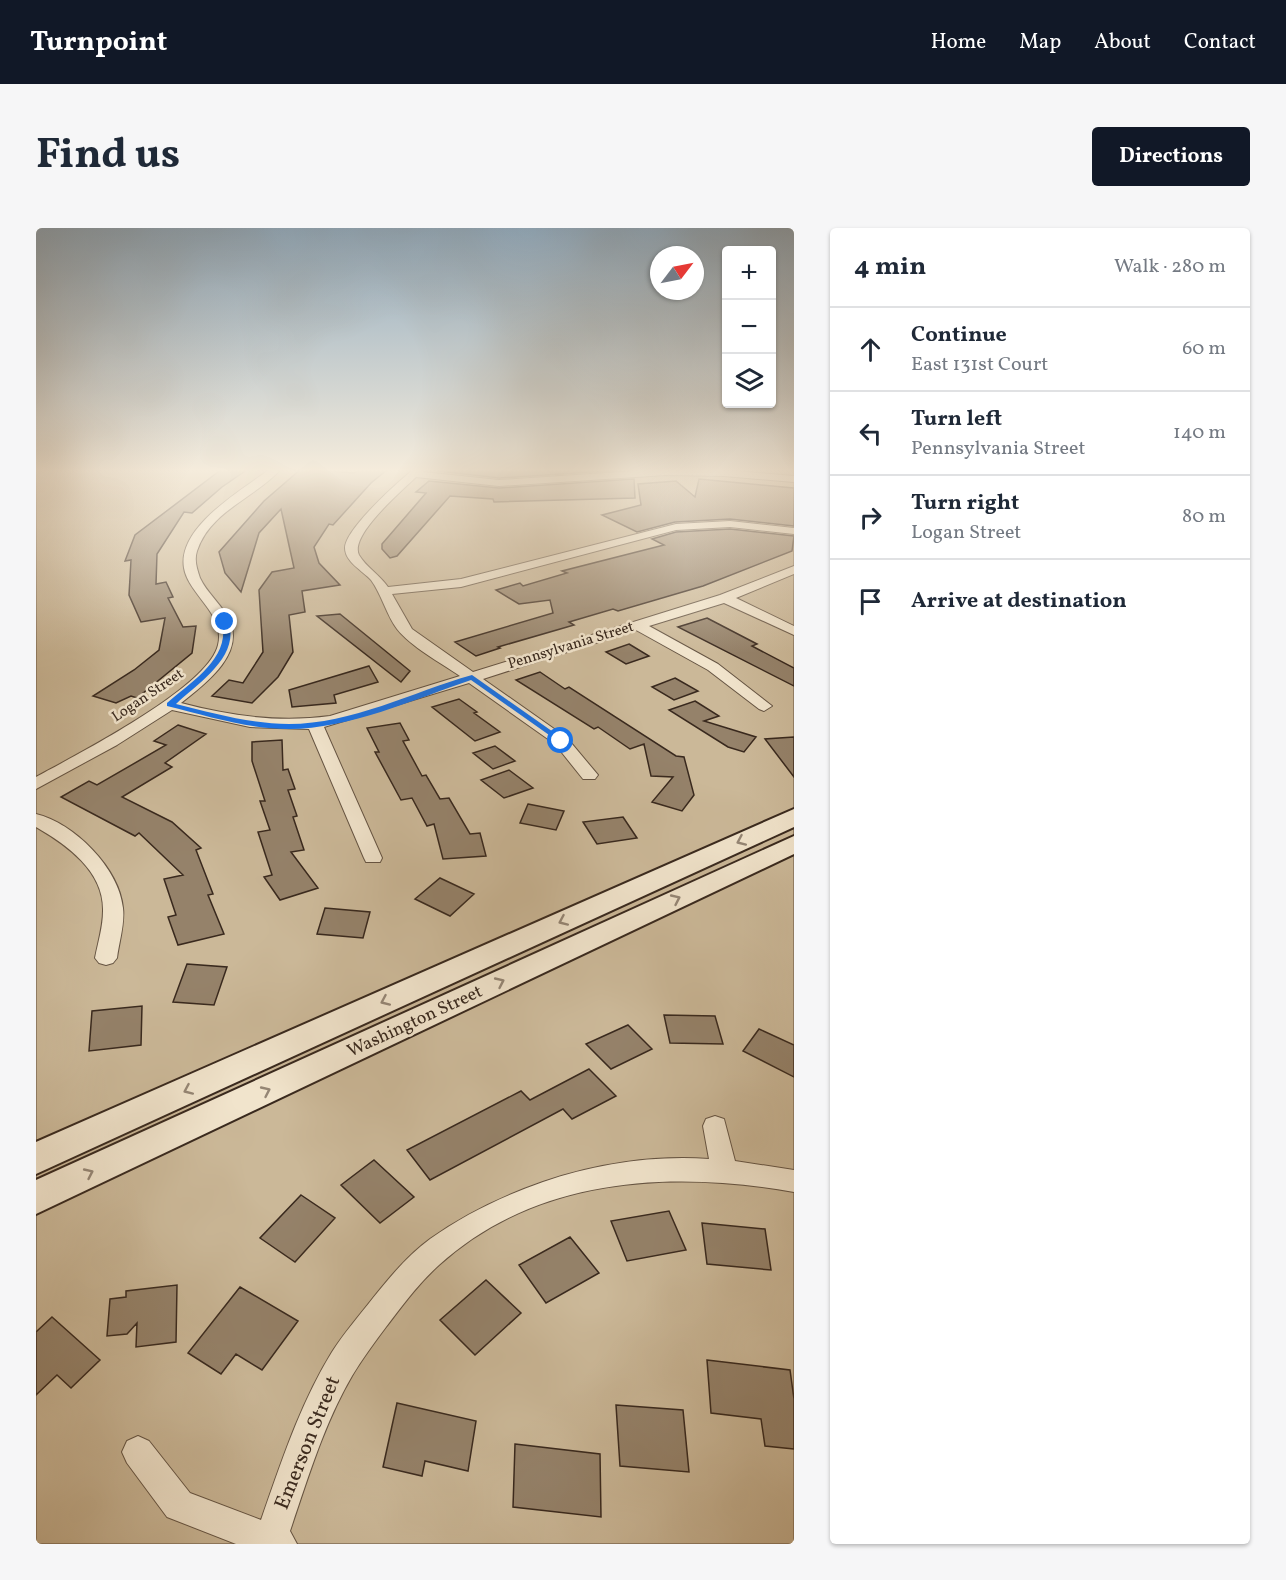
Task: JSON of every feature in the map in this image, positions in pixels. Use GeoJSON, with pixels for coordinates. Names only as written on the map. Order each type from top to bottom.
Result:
{"type":"FeatureCollection","features":[{"type":"Feature","properties":{"kind":"main road","name":"Washington Street"},"geometry":{"type":"LineString","coordinates":[[36,1159],[794,817]]}},
{"type":"Feature","properties":{"kind":"main road","name":"Washington Street"},"geometry":{"type":"LineString","coordinates":[[36,1198],[794,844]]}},
{"type":"Feature","properties":{"kind":"street","name":"Logan Street"},"geometry":{"type":"LineString","coordinates":[[36,784],[170,705],[217,662],[226,645],[228,633],[225,622],[197,586],[191,573],[190,557],[193,544],[203,530]]}},
{"type":"Feature","properties":{"kind":"street"},"geometry":{"type":"LineString","coordinates":[[360,530],[352,542],[354,556],[376,578],[393,614],[407,632],[561,741],[589,775]]}},
{"type":"Feature","properties":{"kind":"street"},"geometry":{"type":"LineString","coordinates":[[384,591],[469,581],[663,530]]}},
{"type":"Feature","properties":{"kind":"street","name":"Pennsylvania Street"},"geometry":{"type":"LineString","coordinates":[[170,705],[246,724],[290,726],[351,717],[725,598],[794,570]]}},
{"type":"Feature","properties":{"kind":"street"},"geometry":{"type":"LineString","coordinates":[[725,598],[794,631]]}},
{"type":"Feature","properties":{"kind":"street"},"geometry":{"type":"LineString","coordinates":[[638,625],[713,667],[764,706]]}},
{"type":"Feature","properties":{"kind":"street"},"geometry":{"type":"LineString","coordinates":[[315,724],[374,858]]}},
{"type":"Feature","properties":{"kind":"street"},"geometry":{"type":"LineString","coordinates":[[36,819],[86,853],[103,877],[113,908],[106,958]]}},
{"type":"Feature","properties":{"kind":"street"},"geometry":{"type":"LineString","coordinates":[[715,1126],[724,1169]]}},
{"type":"Feature","properties":{"kind":"street","name":"Emerson Street"},"geometry":{"type":"LineString","coordinates":[[273,1543],[297,1462],[338,1370],[394,1293],[439,1249],[504,1210],[555,1188],[610,1174],[662,1168],[724,1169],[794,1181]]}},
{"type":"Feature","properties":{"kind":"street"},"geometry":{"type":"LineString","coordinates":[[138,1452],[179,1505],[273,1543]]}},
{"type":"Feature","properties":{"kind":"shaded area"},"geometry":{"type":"Polygon","coordinates":[[[36,530],[794,530],[794,1544],[36,1544],[36,530]]]}},
{"type":"Feature","properties":{"kind":"building"},"geometry":{"type":"Polygon","coordinates":[[[141,530],[172,530],[157,554],[156,584],[166,582],[173,597],[168,598],[183,627],[196,626],[192,653],[137,698],[131,696],[116,703],[93,696],[134,670],[159,650],[165,618],[141,622],[129,595],[131,560],[125,561],[135,535],[141,530]]]}},
{"type":"Feature","properties":{"kind":"building"},"geometry":{"type":"Polygon","coordinates":[[[238,530],[261,530],[241,592],[225,573],[219,552],[238,530]]]}},
{"type":"Feature","properties":{"kind":"building"},"geometry":{"type":"Polygon","coordinates":[[[286,530],[325,530],[314,547],[319,563],[340,585],[302,591],[305,612],[289,615],[293,652],[278,677],[252,703],[212,696],[229,680],[243,683],[263,652],[259,590],[272,572],[294,568],[286,530]]]}},
{"type":"Feature","properties":{"kind":"building"},"geometry":{"type":"Polygon","coordinates":[[[394,530],[420,530],[397,556],[390,558],[382,549],[382,544],[394,530]]]}},
{"type":"Feature","properties":{"kind":"building"},"geometry":{"type":"Polygon","coordinates":[[[743,530],[794,536],[792,551],[703,586],[618,611],[613,609],[569,622],[574,625],[498,647],[500,648],[476,656],[455,642],[553,613],[550,600],[519,604],[496,590],[520,583],[523,586],[567,573],[562,571],[664,545],[652,539],[676,532],[743,530]]]}},
{"type":"Feature","properties":{"kind":"building"},"geometry":{"type":"Polygon","coordinates":[[[340,614],[410,671],[401,682],[317,616],[340,614]]]}},
{"type":"Feature","properties":{"kind":"building"},"geometry":{"type":"Polygon","coordinates":[[[707,618],[757,644],[752,646],[794,668],[794,686],[678,627],[707,618]]]}},
{"type":"Feature","properties":{"kind":"building"},"geometry":{"type":"Polygon","coordinates":[[[629,644],[649,656],[626,664],[606,652],[629,644]]]}},
{"type":"Feature","properties":{"kind":"building"},"geometry":{"type":"Polygon","coordinates":[[[369,666],[378,682],[334,695],[336,703],[292,707],[289,690],[369,666]]]}},
{"type":"Feature","properties":{"kind":"building"},"geometry":{"type":"Polygon","coordinates":[[[540,672],[565,689],[569,687],[676,756],[684,757],[694,795],[682,811],[652,802],[673,777],[651,776],[644,744],[630,749],[598,727],[594,729],[516,680],[540,672]]]}},
{"type":"Feature","properties":{"kind":"building"},"geometry":{"type":"Polygon","coordinates":[[[675,678],[698,691],[674,700],[652,687],[675,678]]]}},
{"type":"Feature","properties":{"kind":"building"},"geometry":{"type":"Polygon","coordinates":[[[459,699],[500,732],[475,741],[432,707],[459,699]]]}},
{"type":"Feature","properties":{"kind":"building"},"geometry":{"type":"Polygon","coordinates":[[[695,701],[719,716],[704,721],[756,737],[744,752],[728,747],[669,710],[695,701]]]}},
{"type":"Feature","properties":{"kind":"building"},"geometry":{"type":"Polygon","coordinates":[[[400,723],[409,740],[403,741],[422,776],[426,775],[440,799],[449,798],[470,834],[480,833],[486,856],[443,859],[434,824],[427,826],[412,798],[401,800],[375,752],[379,752],[367,728],[400,723]]]}},
{"type":"Feature","properties":{"kind":"building"},"geometry":{"type":"Polygon","coordinates":[[[178,725],[206,734],[165,763],[172,767],[122,797],[172,822],[201,848],[196,850],[213,894],[208,895],[224,934],[178,945],[168,917],[176,915],[164,879],[183,875],[139,833],[135,836],[61,797],[89,781],[97,785],[166,745],[154,741],[178,725]]]}},
{"type":"Feature","properties":{"kind":"building"},"geometry":{"type":"Polygon","coordinates":[[[794,737],[794,777],[765,739],[794,737]]]}},
{"type":"Feature","properties":{"kind":"building"},"geometry":{"type":"Polygon","coordinates":[[[282,740],[283,770],[288,769],[295,789],[288,790],[297,816],[293,817],[304,850],[291,852],[318,888],[280,900],[264,877],[272,875],[258,832],[270,830],[260,801],[265,801],[252,761],[252,742],[282,740]]]}},
{"type":"Feature","properties":{"kind":"building"},"geometry":{"type":"Polygon","coordinates":[[[495,746],[515,761],[493,769],[473,753],[495,746]]]}},
{"type":"Feature","properties":{"kind":"building"},"geometry":{"type":"Polygon","coordinates":[[[509,770],[533,788],[504,798],[481,780],[509,770]]]}},
{"type":"Feature","properties":{"kind":"building"},"geometry":{"type":"Polygon","coordinates":[[[528,804],[564,811],[556,830],[520,823],[528,804]]]}},
{"type":"Feature","properties":{"kind":"building"},"geometry":{"type":"Polygon","coordinates":[[[623,817],[637,838],[597,844],[583,822],[623,817]]]}},
{"type":"Feature","properties":{"kind":"building"},"geometry":{"type":"Polygon","coordinates":[[[440,878],[474,894],[450,916],[415,899],[440,878]]]}},
{"type":"Feature","properties":{"kind":"building"},"geometry":{"type":"Polygon","coordinates":[[[325,908],[370,912],[363,938],[317,934],[325,908]]]}},
{"type":"Feature","properties":{"kind":"building"},"geometry":{"type":"Polygon","coordinates":[[[187,964],[227,967],[214,1005],[173,1002],[187,964]]]}},
{"type":"Feature","properties":{"kind":"building"},"geometry":{"type":"Polygon","coordinates":[[[142,1006],[141,1045],[89,1051],[92,1011],[142,1006]]]}},
{"type":"Feature","properties":{"kind":"building"},"geometry":{"type":"Polygon","coordinates":[[[664,1015],[715,1016],[723,1044],[670,1043],[664,1015]]]}},
{"type":"Feature","properties":{"kind":"building"},"geometry":{"type":"Polygon","coordinates":[[[628,1025],[652,1049],[611,1069],[586,1044],[628,1025]]]}},
{"type":"Feature","properties":{"kind":"building"},"geometry":{"type":"Polygon","coordinates":[[[759,1029],[794,1045],[794,1077],[743,1051],[759,1029]]]}},
{"type":"Feature","properties":{"kind":"building"},"geometry":{"type":"Polygon","coordinates":[[[589,1069],[616,1096],[572,1119],[563,1109],[430,1180],[407,1150],[521,1091],[530,1100],[589,1069]]]}},
{"type":"Feature","properties":{"kind":"building"},"geometry":{"type":"Polygon","coordinates":[[[374,1160],[414,1197],[380,1223],[341,1185],[374,1160]]]}},
{"type":"Feature","properties":{"kind":"building"},"geometry":{"type":"Polygon","coordinates":[[[301,1195],[335,1218],[295,1262],[260,1238],[301,1195]]]}},
{"type":"Feature","properties":{"kind":"building"},"geometry":{"type":"Polygon","coordinates":[[[669,1211],[686,1250],[627,1261],[611,1221],[669,1211]]]}},
{"type":"Feature","properties":{"kind":"building"},"geometry":{"type":"Polygon","coordinates":[[[702,1223],[765,1229],[771,1270],[707,1264],[702,1223]]]}},
{"type":"Feature","properties":{"kind":"building"},"geometry":{"type":"Polygon","coordinates":[[[570,1237],[599,1273],[546,1303],[519,1265],[570,1237]]]}},
{"type":"Feature","properties":{"kind":"building"},"geometry":{"type":"Polygon","coordinates":[[[486,1280],[521,1313],[475,1355],[440,1320],[486,1280]]]}},
{"type":"Feature","properties":{"kind":"building"},"geometry":{"type":"Polygon","coordinates":[[[177,1285],[176,1342],[136,1347],[137,1323],[127,1334],[107,1336],[110,1299],[126,1297],[126,1291],[177,1285]]]}},
{"type":"Feature","properties":{"kind":"building"},"geometry":{"type":"Polygon","coordinates":[[[240,1287],[298,1321],[262,1370],[236,1354],[221,1374],[188,1353],[240,1287]]]}},
{"type":"Feature","properties":{"kind":"building"},"geometry":{"type":"Polygon","coordinates":[[[52,1317],[100,1360],[71,1388],[57,1375],[36,1395],[36,1332],[52,1317]]]}},
{"type":"Feature","properties":{"kind":"building"},"geometry":{"type":"Polygon","coordinates":[[[707,1360],[790,1370],[794,1399],[794,1449],[765,1446],[761,1419],[711,1413],[707,1360]]]}},
{"type":"Feature","properties":{"kind":"building"},"geometry":{"type":"Polygon","coordinates":[[[397,1403],[476,1421],[468,1471],[425,1461],[422,1476],[383,1467],[397,1403]]]}},
{"type":"Feature","properties":{"kind":"building"},"geometry":{"type":"Polygon","coordinates":[[[616,1405],[683,1410],[689,1472],[620,1466],[616,1405]]]}},
{"type":"Feature","properties":{"kind":"building"},"geometry":{"type":"Polygon","coordinates":[[[515,1444],[600,1454],[601,1517],[513,1507],[515,1444]]]}},
{"type":"Feature","properties":{"kind":"route"},"geometry":{"type":"LineString","coordinates":[[225,622],[228,633],[226,645],[217,662],[170,705],[246,724],[290,726],[315,724],[351,717],[472,677],[561,741]]}}]}
